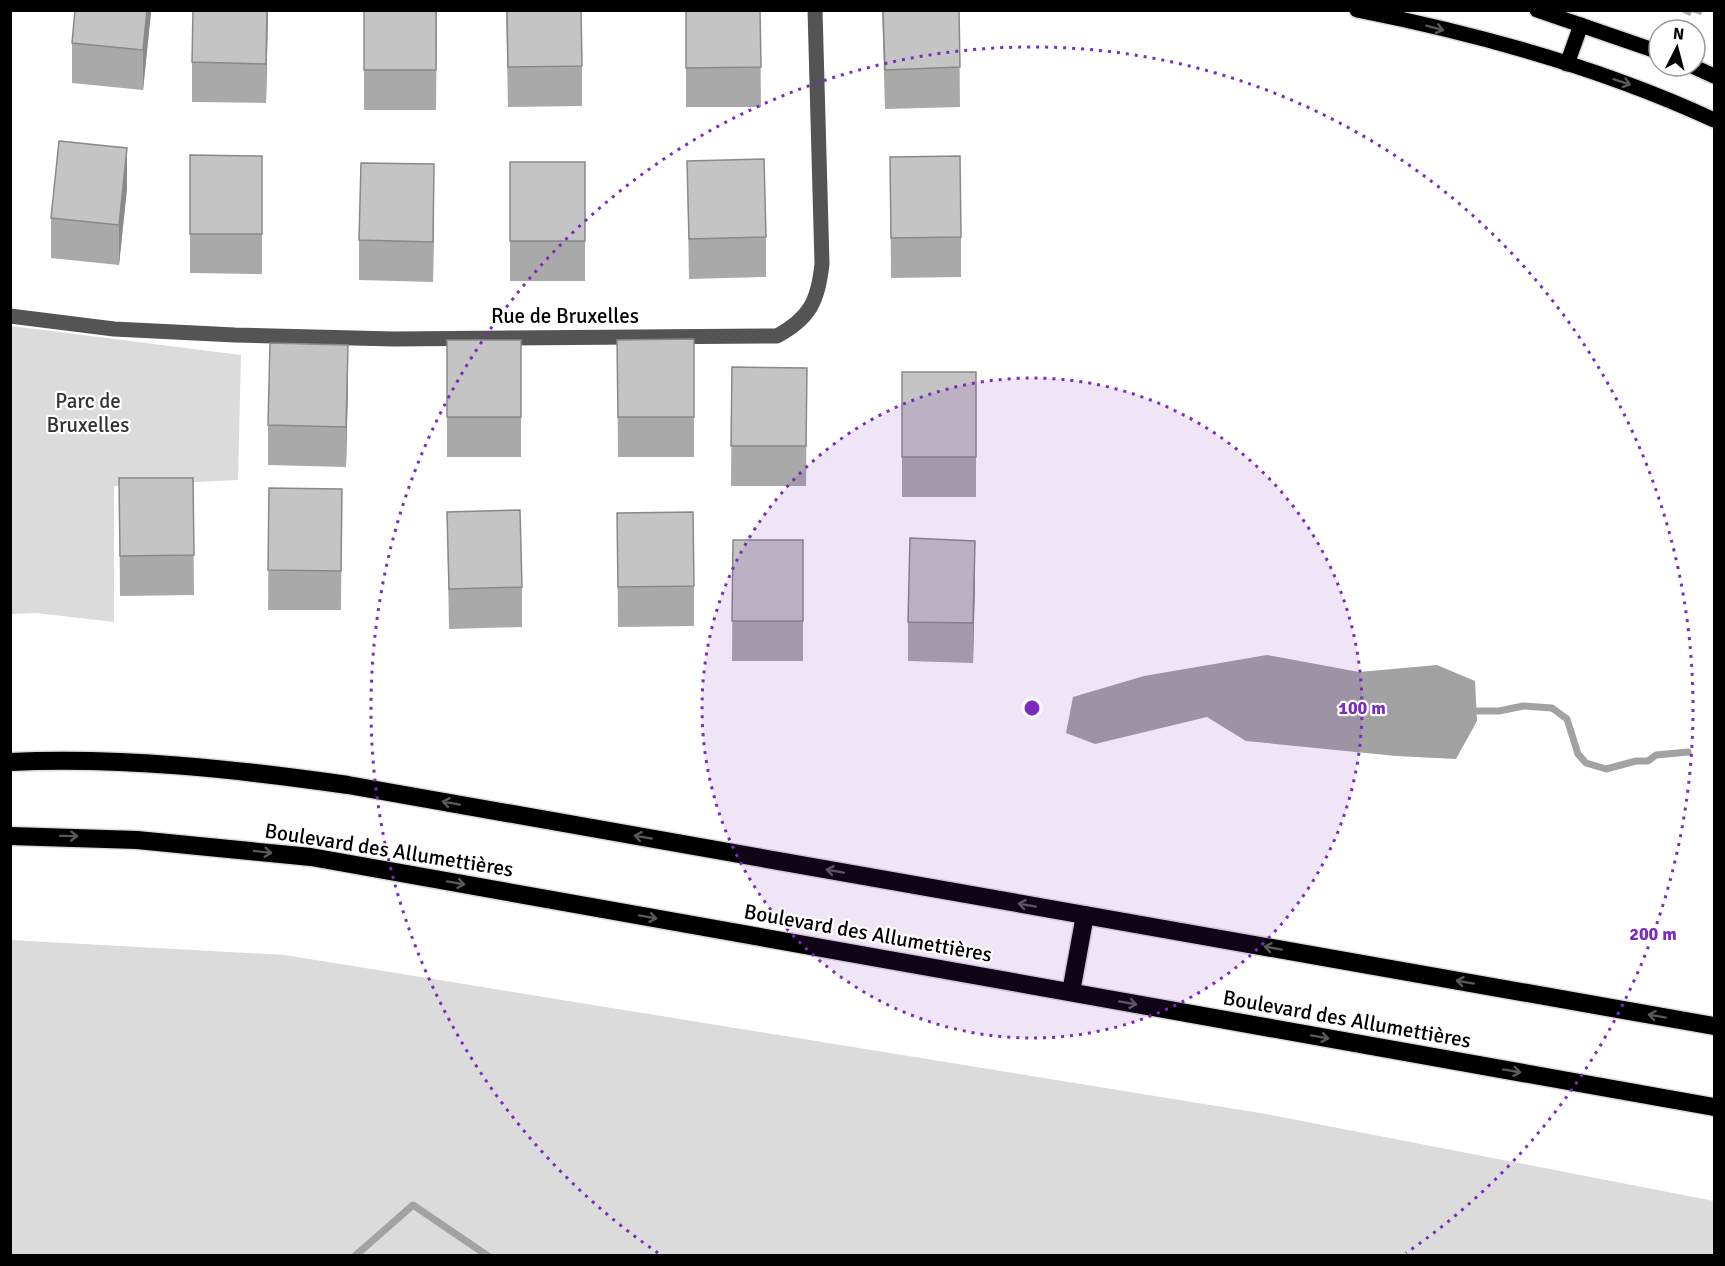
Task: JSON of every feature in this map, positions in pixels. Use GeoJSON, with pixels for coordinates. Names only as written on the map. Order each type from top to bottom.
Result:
{"type":"FeatureCollection","features":[{"type":"Feature","properties":{"kind":"highway"},"geometry":{"type":"LineString","coordinates":[[10,762],[73,760],[187,765],[348,785],[1714,1026]]}},
{"type":"Feature","properties":{"kind":"highway","name":"Boulevard des Allumettières"},"geometry":{"type":"LineString","coordinates":[[10,836],[137,840],[311,857],[1714,1107]]}},
{"type":"Feature","properties":{"kind":"highway"},"geometry":{"type":"LineString","coordinates":[[1071,992],[1085,915]]}},
{"type":"Feature","properties":{"kind":"main road"},"geometry":{"type":"LineString","coordinates":[[1358,10],[1421,24],[1567,64],[1643,89],[1714,120]]}},
{"type":"Feature","properties":{"kind":"main road"},"geometry":{"type":"LineString","coordinates":[[1537,10],[1647,48]]}},
{"type":"Feature","properties":{"kind":"main road"},"geometry":{"type":"LineString","coordinates":[[1567,64],[1581,25]]}},
{"type":"Feature","properties":{"kind":"street","name":"Rue de Bruxelles"},"geometry":{"type":"LineString","coordinates":[[10,316],[114,328],[235,335],[394,339],[777,336],[796,326],[810,310],[819,290],[822,253],[814,10]]}},
{"type":"Feature","properties":{"kind":"green space","name":"Parc de Bruxelles"},"geometry":{"type":"Polygon","coordinates":[[[11,326],[241,355],[238,480],[114,486],[114,622],[36,613],[11,614],[11,326]]]}},
{"type":"Feature","properties":{"kind":"green space"},"geometry":{"type":"Polygon","coordinates":[[[11,940],[285,955],[1266,1114],[1714,1201],[1714,1255],[11,1255],[11,940]]]}},
{"type":"Feature","properties":{"kind":"shaded area"},"geometry":{"type":"Polygon","coordinates":[[[1267,655],[1359,672],[1437,665],[1475,681],[1477,721],[1456,759],[1396,756],[1246,741],[1207,717],[1095,744],[1066,733],[1073,697],[1144,676],[1267,655]]]}},
{"type":"Feature","properties":{"kind":"building"},"geometry":{"type":"Polygon","coordinates":[[[75,10],[147,10],[143,50],[72,43],[75,10]]]}},
{"type":"Feature","properties":{"kind":"building"},"geometry":{"type":"Polygon","coordinates":[[[193,10],[267,10],[266,64],[192,62],[193,10]]]}},
{"type":"Feature","properties":{"kind":"building"},"geometry":{"type":"Polygon","coordinates":[[[364,10],[436,10],[436,70],[364,70],[364,10]]]}},
{"type":"Feature","properties":{"kind":"building"},"geometry":{"type":"Polygon","coordinates":[[[507,10],[581,10],[582,66],[508,67],[507,10]]]}},
{"type":"Feature","properties":{"kind":"building"},"geometry":{"type":"Polygon","coordinates":[[[686,10],[760,10],[761,67],[686,68],[686,10]]]}},
{"type":"Feature","properties":{"kind":"building"},"geometry":{"type":"Polygon","coordinates":[[[883,10],[959,10],[960,67],[885,70],[883,10]]]}},
{"type":"Feature","properties":{"kind":"building"},"geometry":{"type":"Polygon","coordinates":[[[59,141],[127,148],[119,225],[51,218],[59,141]]]}},
{"type":"Feature","properties":{"kind":"building"},"geometry":{"type":"Polygon","coordinates":[[[190,155],[262,156],[262,234],[190,234],[190,155]]]}},
{"type":"Feature","properties":{"kind":"building"},"geometry":{"type":"Polygon","coordinates":[[[960,156],[961,237],[891,238],[890,157],[960,156]]]}},
{"type":"Feature","properties":{"kind":"building"},"geometry":{"type":"Polygon","coordinates":[[[764,159],[766,237],[689,239],[687,161],[764,159]]]}},
{"type":"Feature","properties":{"kind":"building"},"geometry":{"type":"Polygon","coordinates":[[[510,162],[585,162],[585,241],[510,241],[510,162]]]}},
{"type":"Feature","properties":{"kind":"building"},"geometry":{"type":"Polygon","coordinates":[[[361,163],[434,164],[433,242],[359,240],[361,163]]]}},
{"type":"Feature","properties":{"kind":"building"},"geometry":{"type":"Polygon","coordinates":[[[694,339],[694,417],[618,417],[617,340],[694,339]]]}},
{"type":"Feature","properties":{"kind":"building"},"geometry":{"type":"Polygon","coordinates":[[[447,340],[521,340],[521,417],[447,417],[447,340]]]}},
{"type":"Feature","properties":{"kind":"building"},"geometry":{"type":"Polygon","coordinates":[[[270,343],[348,345],[346,427],[268,425],[270,343]]]}},
{"type":"Feature","properties":{"kind":"building"},"geometry":{"type":"Polygon","coordinates":[[[732,367],[807,368],[806,446],[731,446],[732,367]]]}},
{"type":"Feature","properties":{"kind":"building"},"geometry":{"type":"Polygon","coordinates":[[[902,372],[976,372],[976,457],[902,457],[902,372]]]}},
{"type":"Feature","properties":{"kind":"building"},"geometry":{"type":"Polygon","coordinates":[[[119,478],[193,478],[194,555],[120,556],[119,478]]]}},
{"type":"Feature","properties":{"kind":"building"},"geometry":{"type":"Polygon","coordinates":[[[269,488],[342,489],[341,571],[268,570],[269,488]]]}},
{"type":"Feature","properties":{"kind":"building"},"geometry":{"type":"Polygon","coordinates":[[[520,510],[522,587],[449,589],[447,512],[520,510]]]}},
{"type":"Feature","properties":{"kind":"building"},"geometry":{"type":"Polygon","coordinates":[[[693,512],[694,586],[618,587],[617,513],[693,512]]]}},
{"type":"Feature","properties":{"kind":"building"},"geometry":{"type":"Polygon","coordinates":[[[910,538],[975,541],[973,623],[908,622],[910,538]]]}},
{"type":"Feature","properties":{"kind":"building"},"geometry":{"type":"Polygon","coordinates":[[[733,540],[803,540],[803,621],[732,621],[733,540]]]}},
{"type":"Feature","properties":{"kind":"waterway"},"geometry":{"type":"LineString","coordinates":[[1476,711],[1499,711],[1523,706],[1552,708],[1567,719],[1578,754],[1586,763],[1606,769],[1636,761],[1648,761],[1656,755],[1688,752]]}},
{"type":"Feature","properties":{"kind":"waterway"},"geometry":{"type":"LineString","coordinates":[[355,1256],[413,1205],[488,1256]]}}]}
